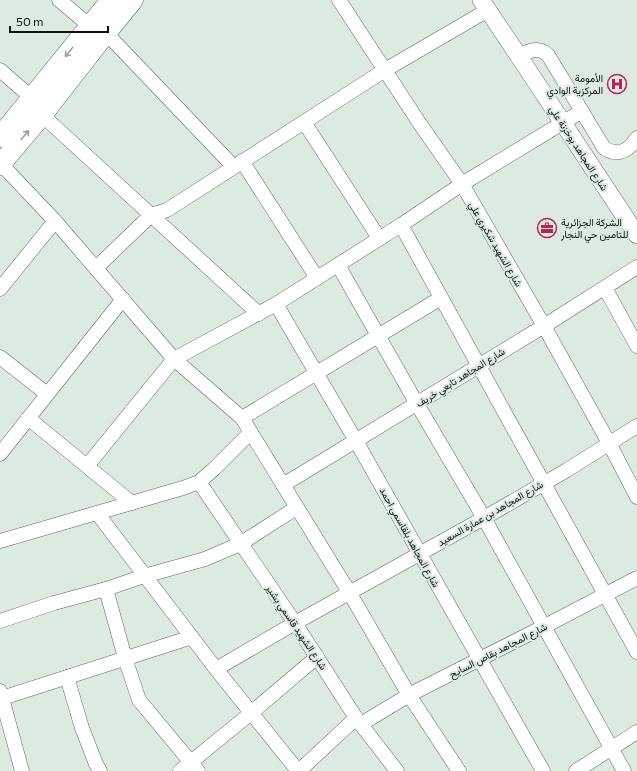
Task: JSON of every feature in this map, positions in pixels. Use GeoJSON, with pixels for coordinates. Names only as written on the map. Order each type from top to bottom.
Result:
{"type":"FeatureCollection","features":[{"type":"Feature","properties":{"kind":"main road"},"geometry":{"type":"LineString","coordinates":[[1,164],[42,115],[98,29],[111,0]]}},
{"type":"Feature","properties":{"kind":"main road"},"geometry":{"type":"LineString","coordinates":[[0,138],[32,98],[98,29],[133,0]]}},
{"type":"Feature","properties":{"kind":"street"},"geometry":{"type":"LineString","coordinates":[[59,0],[98,29],[238,164],[317,278]]}},
{"type":"Feature","properties":{"kind":"street","name":"شارع الشهيد شكيري علي"},"geometry":{"type":"LineString","coordinates":[[339,0],[420,124],[462,184],[544,326],[637,497]]}},
{"type":"Feature","properties":{"kind":"street"},"geometry":{"type":"LineString","coordinates":[[96,268],[151,215],[167,210],[485,5]]}},
{"type":"Feature","properties":{"kind":"street","name":"شارع المجاهد بوخزنة علي"},"geometry":{"type":"LineString","coordinates":[[485,5],[637,235]]}},
{"type":"Feature","properties":{"kind":"street"},"geometry":{"type":"LineString","coordinates":[[519,55],[536,49],[541,50],[548,55],[604,148],[611,152],[622,152],[632,145],[637,138]]}},
{"type":"Feature","properties":{"kind":"street"},"geometry":{"type":"LineString","coordinates":[[0,70],[32,98]]}},
{"type":"Feature","properties":{"kind":"street"},"geometry":{"type":"LineString","coordinates":[[87,466],[174,359],[276,304],[462,184],[582,111]]}},
{"type":"Feature","properties":{"kind":"street"},"geometry":{"type":"LineString","coordinates":[[42,115],[259,314]]}},
{"type":"Feature","properties":{"kind":"street"},"geometry":{"type":"LineString","coordinates":[[304,122],[379,238]]}},
{"type":"Feature","properties":{"kind":"street"},"geometry":{"type":"LineString","coordinates":[[1,164],[55,221],[174,359],[242,418],[349,592],[409,695],[459,771]]}},
{"type":"Feature","properties":{"kind":"street"},"geometry":{"type":"LineString","coordinates":[[0,289],[55,221]]}},
{"type":"Feature","properties":{"kind":"street"},"geometry":{"type":"LineString","coordinates":[[401,224],[637,652]]}},
{"type":"Feature","properties":{"kind":"street"},"geometry":{"type":"LineString","coordinates":[[338,265],[484,518],[624,771]]}},
{"type":"Feature","properties":{"kind":"street","name":"شارع المجاهد تابعي خريف"},"geometry":{"type":"LineString","coordinates":[[283,485],[544,326],[637,267]]}},
{"type":"Feature","properties":{"kind":"street"},"geometry":{"type":"LineString","coordinates":[[605,288],[637,346]]}},
{"type":"Feature","properties":{"kind":"street"},"geometry":{"type":"LineString","coordinates":[[242,418],[441,298]]}},
{"type":"Feature","properties":{"kind":"street"},"geometry":{"type":"LineString","coordinates":[[0,454],[123,299]]}},
{"type":"Feature","properties":{"kind":"street","name":"شارع المجاهد بلقاسمي احمد"},"geometry":{"type":"LineString","coordinates":[[276,304],[356,441],[542,771]]}},
{"type":"Feature","properties":{"kind":"street"},"geometry":{"type":"LineString","coordinates":[[0,357],[47,394]]}},
{"type":"Feature","properties":{"kind":"street"},"geometry":{"type":"LineString","coordinates":[[28,418],[132,503]]}},
{"type":"Feature","properties":{"kind":"street","name":"شارع المجاهد بن عمارة السعيد"},"geometry":{"type":"LineString","coordinates":[[216,669],[349,592],[568,470],[637,426]]}},
{"type":"Feature","properties":{"kind":"street"},"geometry":{"type":"LineString","coordinates":[[0,541],[183,488],[199,482],[250,433]]}},
{"type":"Feature","properties":{"kind":"street","name":"شارع الشهيد قاسمي بشير"},"geometry":{"type":"LineString","coordinates":[[199,482],[295,623],[359,721],[397,771]]}},
{"type":"Feature","properties":{"kind":"street"},"geometry":{"type":"LineString","coordinates":[[0,621],[54,603],[106,590],[144,576],[206,559],[240,544],[296,508]]}},
{"type":"Feature","properties":{"kind":"street"},"geometry":{"type":"LineString","coordinates":[[97,513],[216,669],[299,771]]}},
{"type":"Feature","properties":{"kind":"street","name":"شارع المجاهد بقاص السايح"},"geometry":{"type":"LineString","coordinates":[[299,771],[359,721],[637,578]]}},
{"type":"Feature","properties":{"kind":"street"},"geometry":{"type":"LineString","coordinates":[[106,590],[125,658],[139,700],[195,766]]}},
{"type":"Feature","properties":{"kind":"street"},"geometry":{"type":"LineString","coordinates":[[22,771],[1,694],[68,677],[192,637]]}},
{"type":"Feature","properties":{"kind":"street"},"geometry":{"type":"LineString","coordinates":[[180,771],[195,766],[251,713],[317,657]]}},
{"type":"Feature","properties":{"kind":"street"},"geometry":{"type":"LineString","coordinates":[[68,677],[82,728],[100,771]]}},
{"type":"Feature","properties":{"kind":"street"},"geometry":{"type":"LineString","coordinates":[[576,771],[637,732]]}},
{"type":"Feature","properties":{"kind":"place","name":"الأمومة المركزية الوادي"},"geometry":{"type":"Point","coordinates":[617,84]}},
{"type":"Feature","properties":{"kind":"place","name":"الشركة الجزائرية للتامين حي النجار"},"geometry":{"type":"Point","coordinates":[547,228]}}]}
